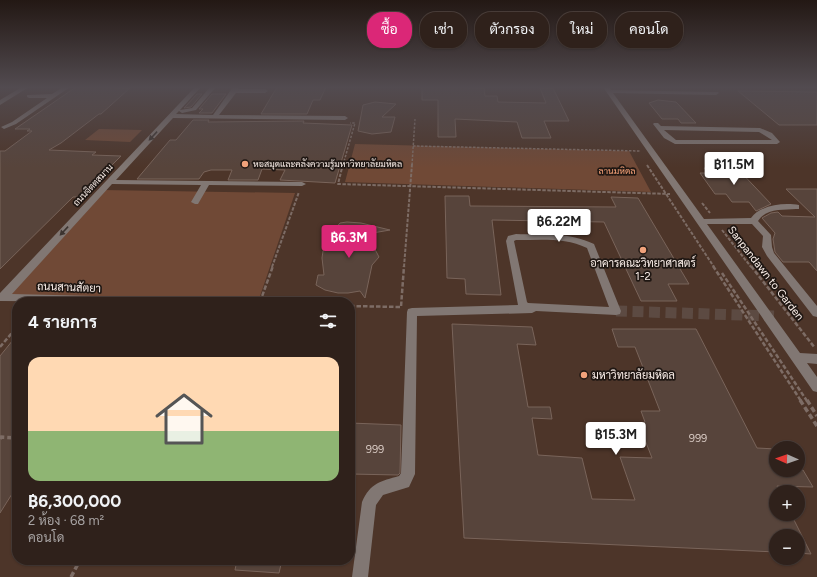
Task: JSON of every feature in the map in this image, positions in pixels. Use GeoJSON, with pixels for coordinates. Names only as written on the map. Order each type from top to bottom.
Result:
{"type":"FeatureCollection","features":[{"type":"Feature","properties":{"kind":"lane"},"geometry":{"type":"LineString","coordinates":[[2,128],[14,124],[27,114]]}},
{"type":"Feature","properties":{"kind":"lane"},"geometry":{"type":"LineString","coordinates":[[174,114],[348,119]]}},
{"type":"Feature","properties":{"kind":"lane","name":"ถนนจิตตสมาน"},"geometry":{"type":"LineString","coordinates":[[1,297],[174,114]]}},
{"type":"Feature","properties":{"kind":"lane"},"geometry":{"type":"LineString","coordinates":[[628,114],[801,359]]}},
{"type":"Feature","properties":{"kind":"lane"},"geometry":{"type":"LineString","coordinates":[[629,114],[706,221],[817,383]]}},
{"type":"Feature","properties":{"kind":"lane"},"geometry":{"type":"LineString","coordinates":[[658,126],[760,130],[765,131],[771,136],[664,134],[658,126]]}},
{"type":"Feature","properties":{"kind":"lane"},"geometry":{"type":"LineString","coordinates":[[110,182],[302,184]]}},
{"type":"Feature","properties":{"kind":"lane"},"geometry":{"type":"LineString","coordinates":[[195,202],[206,183]]}},
{"type":"Feature","properties":{"kind":"lane"},"geometry":{"type":"LineString","coordinates":[[754,221],[757,215],[768,210],[796,207]]}},
{"type":"Feature","properties":{"kind":"lane"},"geometry":{"type":"LineString","coordinates":[[706,221],[754,221],[767,235],[767,247],[770,254],[817,313]]}},
{"type":"Feature","properties":{"kind":"lane"},"geometry":{"type":"LineString","coordinates":[[360,577],[369,502],[379,489],[404,482],[408,474],[412,312],[532,309],[616,312],[591,246],[582,241],[570,238],[511,238],[510,241],[522,304],[532,309]]}},
{"type":"Feature","properties":{"kind":"lane","name":"ถนนสานสัตยา"},"geometry":{"type":"LineString","coordinates":[[1,297],[12,297]]}},
{"type":"Feature","properties":{"kind":"lane"},"geometry":{"type":"LineString","coordinates":[[801,359],[817,359]]}},
{"type":"Feature","properties":{"kind":"path"},"geometry":{"type":"LineString","coordinates":[[348,119],[350,123],[355,123],[338,184],[670,194],[817,416]]}},
{"type":"Feature","properties":{"kind":"path"},"geometry":{"type":"LineString","coordinates":[[355,306],[401,307],[415,119]]}},
{"type":"Feature","properties":{"kind":"path"},"geometry":{"type":"LineString","coordinates":[[634,144],[642,157]]}},
{"type":"Feature","properties":{"kind":"path"},"geometry":{"type":"LineString","coordinates":[[413,146],[638,150]]}},
{"type":"Feature","properties":{"kind":"path"},"geometry":{"type":"LineString","coordinates":[[646,163],[817,426]]}},
{"type":"Feature","properties":{"kind":"path"},"geometry":{"type":"LineString","coordinates":[[262,297],[286,233],[302,184]]}},
{"type":"Feature","properties":{"kind":"path","name":"Sanpandawn to Garden"},"geometry":{"type":"LineString","coordinates":[[721,228],[817,350]]}},
{"type":"Feature","properties":{"kind":"path"},"geometry":{"type":"LineString","coordinates":[[0,347],[12,333]]}},
{"type":"Feature","properties":{"kind":"path"},"geometry":{"type":"LineString","coordinates":[[0,438],[12,438]]}},
{"type":"Feature","properties":{"kind":"path"},"geometry":{"type":"LineString","coordinates":[[71,577],[77,565]]}},
{"type":"Feature","properties":{"kind":"shaded area","name":"มหาวิทยาลัยมหิดล"},"geometry":{"type":"Polygon","coordinates":[[[0,114],[817,114],[817,577],[0,577],[0,114]]]}},
{"type":"Feature","properties":{"kind":"green space"},"geometry":{"type":"Polygon","coordinates":[[[99,129],[142,130],[130,142],[85,140],[99,129]]]}},
{"type":"Feature","properties":{"kind":"green space","name":"ลานมหิดล"},"geometry":{"type":"Polygon","coordinates":[[[355,144],[629,151],[651,192],[345,182],[355,144]]]}},
{"type":"Feature","properties":{"kind":"green space"},"geometry":{"type":"Polygon","coordinates":[[[102,190],[295,193],[260,297],[3,297],[102,190]]]}},
{"type":"Feature","properties":{"kind":"building"},"geometry":{"type":"Polygon","coordinates":[[[37,114],[101,114],[49,150],[96,152],[92,155],[121,156],[80,197],[73,197],[0,269],[0,151],[5,151],[32,131],[27,131],[30,129],[15,129],[37,114]]]}},
{"type":"Feature","properties":{"kind":"building"},"geometry":{"type":"Polygon","coordinates":[[[361,114],[385,114],[382,117],[395,117],[391,132],[372,134],[358,131],[361,114]]]}},
{"type":"Feature","properties":{"kind":"building"},"geometry":{"type":"Polygon","coordinates":[[[438,114],[566,114],[569,121],[544,121],[551,138],[522,138],[517,122],[455,119],[456,137],[438,137],[438,114]]]}},
{"type":"Feature","properties":{"kind":"building"},"geometry":{"type":"Polygon","coordinates":[[[658,114],[687,114],[696,123],[681,123],[678,119],[662,119],[658,114]]]}},
{"type":"Feature","properties":{"kind":"building"},"geometry":{"type":"Polygon","coordinates":[[[766,114],[817,114],[817,125],[779,125],[766,114]]]}},
{"type":"Feature","properties":{"kind":"building"},"geometry":{"type":"Polygon","coordinates":[[[193,120],[209,120],[208,122],[304,121],[303,123],[352,125],[335,183],[280,180],[285,170],[262,169],[258,180],[228,180],[232,170],[211,170],[204,172],[199,179],[137,179],[170,140],[176,140],[193,120]]]}},
{"type":"Feature","properties":{"kind":"building"},"geometry":{"type":"Polygon","coordinates":[[[736,167],[771,204],[756,211],[749,202],[732,202],[726,194],[715,194],[700,173],[708,173],[704,168],[736,167]]]}},
{"type":"Feature","properties":{"kind":"building"},"geometry":{"type":"Polygon","coordinates":[[[786,189],[817,189],[817,271],[809,262],[783,262],[775,252],[773,239],[775,233],[762,218],[771,213],[778,212],[782,216],[815,217],[786,189]]]}},
{"type":"Feature","properties":{"kind":"building","name":"อาคารคณะวิทยาศาสตร์ 1-2"},"geometry":{"type":"Polygon","coordinates":[[[445,196],[469,196],[470,206],[616,207],[611,197],[638,198],[689,284],[668,284],[677,301],[641,301],[604,222],[492,220],[501,295],[466,294],[465,279],[447,278],[445,196]]]}},
{"type":"Feature","properties":{"kind":"building"},"geometry":{"type":"Polygon","coordinates":[[[340,223],[361,223],[390,230],[367,234],[379,257],[372,265],[365,298],[360,291],[338,293],[325,290],[316,285],[318,275],[324,275],[322,258],[323,251],[335,232],[332,232],[340,223]]]}},
{"type":"Feature","properties":{"kind":"building"},"geometry":{"type":"Polygon","coordinates":[[[452,324],[532,327],[536,345],[517,344],[528,407],[550,407],[552,419],[532,418],[538,455],[582,458],[592,499],[635,500],[620,457],[652,458],[640,427],[645,422],[641,411],[660,411],[635,347],[618,347],[612,329],[696,329],[757,448],[769,449],[769,477],[805,477],[805,473],[813,487],[805,487],[805,485],[769,485],[769,521],[794,521],[798,529],[769,529],[769,552],[464,538],[452,324]]]}},
{"type":"Feature","properties":{"kind":"building"},"geometry":{"type":"Polygon","coordinates":[[[12,341],[12,494],[0,513],[0,356],[12,341]]]}},
{"type":"Feature","properties":{"kind":"building"},"geometry":{"type":"Polygon","coordinates":[[[355,423],[401,425],[400,473],[398,475],[355,474],[355,423]]]}},
{"type":"Feature","properties":{"kind":"building"},"geometry":{"type":"Polygon","coordinates":[[[805,542],[811,554],[805,554],[805,542]]]}},
{"type":"Feature","properties":{"kind":"building"},"geometry":{"type":"Polygon","coordinates":[[[236,565],[281,565],[279,573],[235,570],[236,565]]]}},
{"type":"Feature","properties":{"kind":"tunnel"},"geometry":{"type":"LineString","coordinates":[[616,311],[774,316]]}},
{"type":"Feature","properties":{"kind":"place","name":"หอสมุดและคลังความรู้มหาวิทยาลัยมหิดล"},"geometry":{"type":"Point","coordinates":[245,164]}},
{"type":"Feature","properties":{"kind":"place","name":"อาคารคณะวิทยาศาสตร์ 1-2"},"geometry":{"type":"Point","coordinates":[643,250]}},
{"type":"Feature","properties":{"kind":"place","name":"มหาวิทยาลัยมหิดล"},"geometry":{"type":"Point","coordinates":[584,375]}}]}
